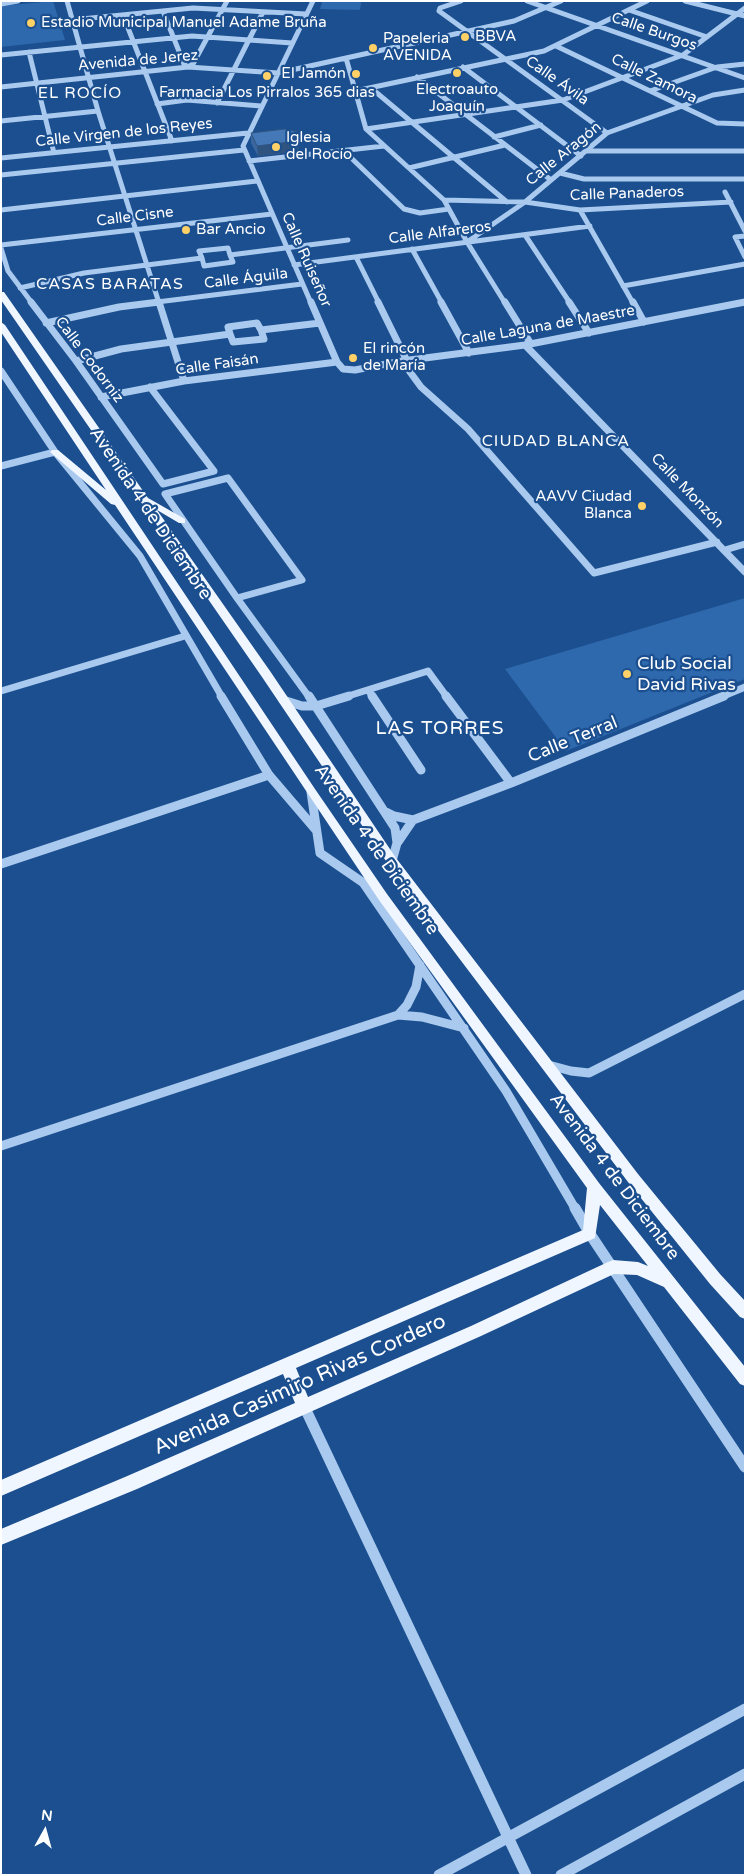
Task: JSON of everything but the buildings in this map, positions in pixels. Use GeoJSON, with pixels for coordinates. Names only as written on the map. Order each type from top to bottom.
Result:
{"type":"FeatureCollection","features":[{"type":"Feature","properties":{"kind":"main road","name":"Avenida 4 de Diciembre"},"geometry":{"type":"LineString","coordinates":[[1,294],[284,700],[392,861],[544,1064],[633,1178],[715,1279],[745,1312]]}},
{"type":"Feature","properties":{"kind":"main road","name":"Avenida 4 de Diciembre"},"geometry":{"type":"LineString","coordinates":[[1,325],[311,792],[383,897],[594,1187],[745,1379]]}},
{"type":"Feature","properties":{"kind":"main road"},"geometry":{"type":"LineString","coordinates":[[55,452],[126,512]]}},
{"type":"Feature","properties":{"kind":"main road"},"geometry":{"type":"LineString","coordinates":[[145,499],[182,521]]}},
{"type":"Feature","properties":{"kind":"main road"},"geometry":{"type":"LineString","coordinates":[[590,1234],[594,1187]]}},
{"type":"Feature","properties":{"kind":"main road","name":"Avenida Casimiro Rivas Cordero"},"geometry":{"type":"LineString","coordinates":[[1,1488],[590,1234]]}},
{"type":"Feature","properties":{"kind":"main road"},"geometry":{"type":"LineString","coordinates":[[613,1267],[638,1269],[670,1283]]}},
{"type":"Feature","properties":{"kind":"main road","name":"Avenida Casimiro Rivas Cordero"},"geometry":{"type":"LineString","coordinates":[[1,1537],[131,1483],[476,1331],[613,1267]]}},
{"type":"Feature","properties":{"kind":"main road"},"geometry":{"type":"LineString","coordinates":[[286,1364],[304,1406]]}},
{"type":"Feature","properties":{"kind":"street"},"geometry":{"type":"LineString","coordinates":[[1,4],[18,1]]}},
{"type":"Feature","properties":{"kind":"street"},"geometry":{"type":"LineString","coordinates":[[67,1],[98,111],[184,381]]}},
{"type":"Feature","properties":{"kind":"street"},"geometry":{"type":"LineString","coordinates":[[163,11],[184,64],[188,67],[193,64],[227,1]]}},
{"type":"Feature","properties":{"kind":"street"},"geometry":{"type":"LineString","coordinates":[[1,175],[244,150],[243,146],[248,133],[313,1]]}},
{"type":"Feature","properties":{"kind":"street","name":"Calle Ávila"},"geometry":{"type":"LineString","coordinates":[[461,1],[440,8],[439,11],[608,133]]}},
{"type":"Feature","properties":{"kind":"street","name":"Calle Burgos"},"geometry":{"type":"LineString","coordinates":[[527,1],[745,78]]}},
{"type":"Feature","properties":{"kind":"street","name":"Avenida de Jerez"},"geometry":{"type":"LineString","coordinates":[[1,87],[188,67],[278,73],[514,21],[561,1]]}},
{"type":"Feature","properties":{"kind":"street"},"geometry":{"type":"LineString","coordinates":[[355,91],[544,51],[647,1]]}},
{"type":"Feature","properties":{"kind":"street"},"geometry":{"type":"LineString","coordinates":[[685,1],[745,16]]}},
{"type":"Feature","properties":{"kind":"street"},"geometry":{"type":"LineString","coordinates":[[71,20],[193,8],[306,14]]}},
{"type":"Feature","properties":{"kind":"street"},"geometry":{"type":"LineString","coordinates":[[346,58],[366,129],[563,100],[683,55],[745,8]]}},
{"type":"Feature","properties":{"kind":"street"},"geometry":{"type":"LineString","coordinates":[[629,10],[707,37]]}},
{"type":"Feature","properties":{"kind":"street"},"geometry":{"type":"LineString","coordinates":[[217,103],[264,12]]}},
{"type":"Feature","properties":{"kind":"street"},"geometry":{"type":"LineString","coordinates":[[123,15],[172,141]]}},
{"type":"Feature","properties":{"kind":"street"},"geometry":{"type":"LineString","coordinates":[[1,54],[174,38],[208,37],[292,43]]}},
{"type":"Feature","properties":{"kind":"street","name":"Calle Zamora"},"geometry":{"type":"LineString","coordinates":[[556,46],[716,123],[745,124]]}},
{"type":"Feature","properties":{"kind":"street"},"geometry":{"type":"LineString","coordinates":[[29,52],[54,153]]}},
{"type":"Feature","properties":{"kind":"street"},"geometry":{"type":"LineString","coordinates":[[650,91],[717,67],[745,64]]}},
{"type":"Feature","properties":{"kind":"street"},"geometry":{"type":"LineString","coordinates":[[464,67],[581,156]]}},
{"type":"Feature","properties":{"kind":"street"},"geometry":{"type":"LineString","coordinates":[[418,77],[551,180]]}},
{"type":"Feature","properties":{"kind":"street"},"geometry":{"type":"LineString","coordinates":[[371,88],[515,209]]}},
{"type":"Feature","properties":{"kind":"street","name":"Calle Aragón"},"geometry":{"type":"LineString","coordinates":[[467,242],[525,202],[608,133],[713,95],[745,90]]}},
{"type":"Feature","properties":{"kind":"street"},"geometry":{"type":"LineString","coordinates":[[157,104],[187,100],[262,106]]}},
{"type":"Feature","properties":{"kind":"street"},"geometry":{"type":"LineString","coordinates":[[1,121],[98,111]]}},
{"type":"Feature","properties":{"kind":"street"},"geometry":{"type":"LineString","coordinates":[[494,136],[541,126]]}},
{"type":"Feature","properties":{"kind":"street","name":"Calle Monzón"},"geometry":{"type":"LineString","coordinates":[[366,129],[444,200],[528,345],[745,572]]}},
{"type":"Feature","properties":{"kind":"street","name":"Calle Virgen de los Reyes"},"geometry":{"type":"LineString","coordinates":[[1,158],[248,133]]}},
{"type":"Feature","properties":{"kind":"street"},"geometry":{"type":"LineString","coordinates":[[409,168],[505,145]]}},
{"type":"Feature","properties":{"kind":"street"},"geometry":{"type":"LineString","coordinates":[[248,161],[384,146]]}},
{"type":"Feature","properties":{"kind":"street","name":"Calle Ruiseñor"},"geometry":{"type":"LineString","coordinates":[[244,150],[337,362]]}},
{"type":"Feature","properties":{"kind":"street"},"geometry":{"type":"LineString","coordinates":[[344,150],[404,209],[420,213],[449,209]]}},
{"type":"Feature","properties":{"kind":"street"},"geometry":{"type":"LineString","coordinates":[[586,151],[745,151]]}},
{"type":"Feature","properties":{"kind":"street"},"geometry":{"type":"LineString","coordinates":[[560,173],[584,179],[745,179]]}},
{"type":"Feature","properties":{"kind":"street"},"geometry":{"type":"LineString","coordinates":[[1,210],[256,181]]}},
{"type":"Feature","properties":{"kind":"street"},"geometry":{"type":"LineString","coordinates":[[725,192],[745,231]]}},
{"type":"Feature","properties":{"kind":"street","name":"Calle Panaderos"},"geometry":{"type":"LineString","coordinates":[[444,200],[525,202],[580,210],[731,202]]}},
{"type":"Feature","properties":{"kind":"street"},"geometry":{"type":"LineString","coordinates":[[580,210],[644,322]]}},
{"type":"Feature","properties":{"kind":"street","name":"Calle Cisne"},"geometry":{"type":"LineString","coordinates":[[1,247],[272,214]]}},
{"type":"Feature","properties":{"kind":"street","name":"Calle Alfareros"},"geometry":{"type":"LineString","coordinates":[[294,265],[590,226]]}},
{"type":"Feature","properties":{"kind":"street"},"geometry":{"type":"LineString","coordinates":[[525,235],[589,333]]}},
{"type":"Feature","properties":{"kind":"street"},"geometry":{"type":"LineString","coordinates":[[745,236],[735,237],[745,257]]}},
{"type":"Feature","properties":{"kind":"street"},"geometry":{"type":"LineString","coordinates":[[230,254],[348,240]]}},
{"type":"Feature","properties":{"kind":"street","name":"Calle Codorniz"},"geometry":{"type":"LineString","coordinates":[[1,247],[8,271],[76,361],[163,484]]}},
{"type":"Feature","properties":{"kind":"street"},"geometry":{"type":"LineString","coordinates":[[228,248],[230,254],[233,262],[204,266],[200,251],[228,248]]}},
{"type":"Feature","properties":{"kind":"street"},"geometry":{"type":"LineString","coordinates":[[412,249],[469,352]]}},
{"type":"Feature","properties":{"kind":"street"},"geometry":{"type":"LineString","coordinates":[[356,257],[404,361],[421,387],[468,430],[594,573],[717,542]]}},
{"type":"Feature","properties":{"kind":"street"},"geometry":{"type":"LineString","coordinates":[[20,288],[84,273],[202,258]]}},
{"type":"Feature","properties":{"kind":"street"},"geometry":{"type":"LineString","coordinates":[[624,286],[745,264]]}},
{"type":"Feature","properties":{"kind":"street","name":"Calle Águila"},"geometry":{"type":"LineString","coordinates":[[46,323],[102,311],[159,302],[302,284]]}},
{"type":"Feature","properties":{"kind":"street","name":"Calle Laguna de Maestre"},"geometry":{"type":"LineString","coordinates":[[337,362],[343,368],[354,370],[404,361],[528,345],[745,302]]}},
{"type":"Feature","properties":{"kind":"street"},"geometry":{"type":"LineString","coordinates":[[257,323],[261,330],[264,339],[233,342],[228,327],[257,323]]}},
{"type":"Feature","properties":{"kind":"street"},"geometry":{"type":"LineString","coordinates":[[261,330],[320,323]]}},
{"type":"Feature","properties":{"kind":"street"},"geometry":{"type":"LineString","coordinates":[[76,361],[121,350],[230,334]]}},
{"type":"Feature","properties":{"kind":"street","name":"Calle Faisán"},"geometry":{"type":"LineString","coordinates":[[102,397],[184,381],[337,362]]}},
{"type":"Feature","properties":{"kind":"street"},"geometry":{"type":"LineString","coordinates":[[1,371],[55,452],[140,556],[185,636],[269,775],[316,830]]}},
{"type":"Feature","properties":{"kind":"street"},"geometry":{"type":"LineString","coordinates":[[150,387],[214,471],[163,484]]}},
{"type":"Feature","properties":{"kind":"street"},"geometry":{"type":"LineString","coordinates":[[1,466],[55,452]]}},
{"type":"Feature","properties":{"kind":"street"},"geometry":{"type":"LineString","coordinates":[[237,598],[302,580],[228,478],[165,494],[182,521],[237,598],[316,706],[396,828],[398,843]]}},
{"type":"Feature","properties":{"kind":"street"},"geometry":{"type":"LineString","coordinates":[[725,550],[745,544]]}},
{"type":"Feature","properties":{"kind":"street"},"geometry":{"type":"LineString","coordinates":[[1,691],[185,636]]}},
{"type":"Feature","properties":{"kind":"street"},"geometry":{"type":"LineString","coordinates":[[284,700],[302,706],[316,706],[428,671],[511,783]]}},
{"type":"Feature","properties":{"kind":"street","name":"Calle Terral"},"geometry":{"type":"LineString","coordinates":[[413,820],[511,783],[745,687]]}},
{"type":"Feature","properties":{"kind":"street"},"geometry":{"type":"LineString","coordinates":[[368,690],[421,770]]}},
{"type":"Feature","properties":{"kind":"street"},"geometry":{"type":"LineString","coordinates":[[1,864],[269,775]]}},
{"type":"Feature","properties":{"kind":"street"},"geometry":{"type":"LineString","coordinates":[[311,792],[320,853],[383,897]]}},
{"type":"Feature","properties":{"kind":"street"},"geometry":{"type":"LineString","coordinates":[[386,812],[394,816],[413,820],[398,843],[392,861]]}},
{"type":"Feature","properties":{"kind":"street"},"geometry":{"type":"LineString","coordinates":[[364,884],[506,1091],[590,1234],[745,1467]]}},
{"type":"Feature","properties":{"kind":"street"},"geometry":{"type":"LineString","coordinates":[[398,1015],[407,1005],[416,987],[420,965]]}},
{"type":"Feature","properties":{"kind":"street"},"geometry":{"type":"LineString","coordinates":[[544,1064],[588,1073],[745,994]]}},
{"type":"Feature","properties":{"kind":"street"},"geometry":{"type":"LineString","coordinates":[[1,1146],[398,1015],[422,1017],[464,1028]]}},
{"type":"Feature","properties":{"kind":"street"},"geometry":{"type":"LineString","coordinates":[[304,1406],[526,1875]]}},
{"type":"Feature","properties":{"kind":"street"},"geometry":{"type":"LineString","coordinates":[[439,1875],[745,1709]]}},
{"type":"Feature","properties":{"kind":"street"},"geometry":{"type":"LineString","coordinates":[[561,1875],[745,1774]]}},
{"type":"Feature","properties":{"kind":"shaded area","name":"Estadio Municipal Manuel Adame Bruña"},"geometry":{"type":"Polygon","coordinates":[[[53,1],[65,40],[1,47],[1,6],[53,1]]]}},
{"type":"Feature","properties":{"kind":"shaded area"},"geometry":{"type":"Polygon","coordinates":[[[322,2],[361,2],[360,10],[320,9],[322,2]]]}},
{"type":"Feature","properties":{"kind":"shaded area","name":"Club Social David Rivas"},"geometry":{"type":"Polygon","coordinates":[[[745,598],[745,679],[566,751],[505,669],[745,598]]]}},
{"type":"Feature","properties":{"kind":"place","name":"Estadio Municipal Manuel Adame Bruña"},"geometry":{"type":"Point","coordinates":[31,23]}},
{"type":"Feature","properties":{"kind":"place","name":"BBVA"},"geometry":{"type":"Point","coordinates":[465,37]}},
{"type":"Feature","properties":{"kind":"place","name":"Papeleria AVENIDA"},"geometry":{"type":"Point","coordinates":[373,48]}},
{"type":"Feature","properties":{"kind":"place","name":"Electroauto Joaquín"},"geometry":{"type":"Point","coordinates":[457,73]}},
{"type":"Feature","properties":{"kind":"place","name":"El Jamón"},"geometry":{"type":"Point","coordinates":[356,74]}},
{"type":"Feature","properties":{"kind":"place","name":"Farmacia Los Pirralos 365 dias"},"geometry":{"type":"Point","coordinates":[267,76]}},
{"type":"Feature","properties":{"kind":"place","name":"Iglesia del Rocío"},"geometry":{"type":"Point","coordinates":[276,147]}},
{"type":"Feature","properties":{"kind":"place","name":"Bar Ancio"},"geometry":{"type":"Point","coordinates":[186,230]}},
{"type":"Feature","properties":{"kind":"place","name":"El rincón de María"},"geometry":{"type":"Point","coordinates":[353,358]}},
{"type":"Feature","properties":{"kind":"place","name":"AAVV Ciudad Blanca"},"geometry":{"type":"Point","coordinates":[642,506]}},
{"type":"Feature","properties":{"kind":"place","name":"Club Social David Rivas"},"geometry":{"type":"Point","coordinates":[627,674]}},
{"type":"Feature","properties":{"kind":"district","name":"EL ROCÍO"},"geometry":{"type":"Point","coordinates":[80,94]}},
{"type":"Feature","properties":{"kind":"district","name":"CASAS BARATAS"},"geometry":{"type":"Point","coordinates":[110,285]}},
{"type":"Feature","properties":{"kind":"district","name":"CIUDAD BLANCA"},"geometry":{"type":"Point","coordinates":[556,442]}},
{"type":"Feature","properties":{"kind":"district","name":"LAS TORRES"},"geometry":{"type":"Point","coordinates":[440,729]}}]}
